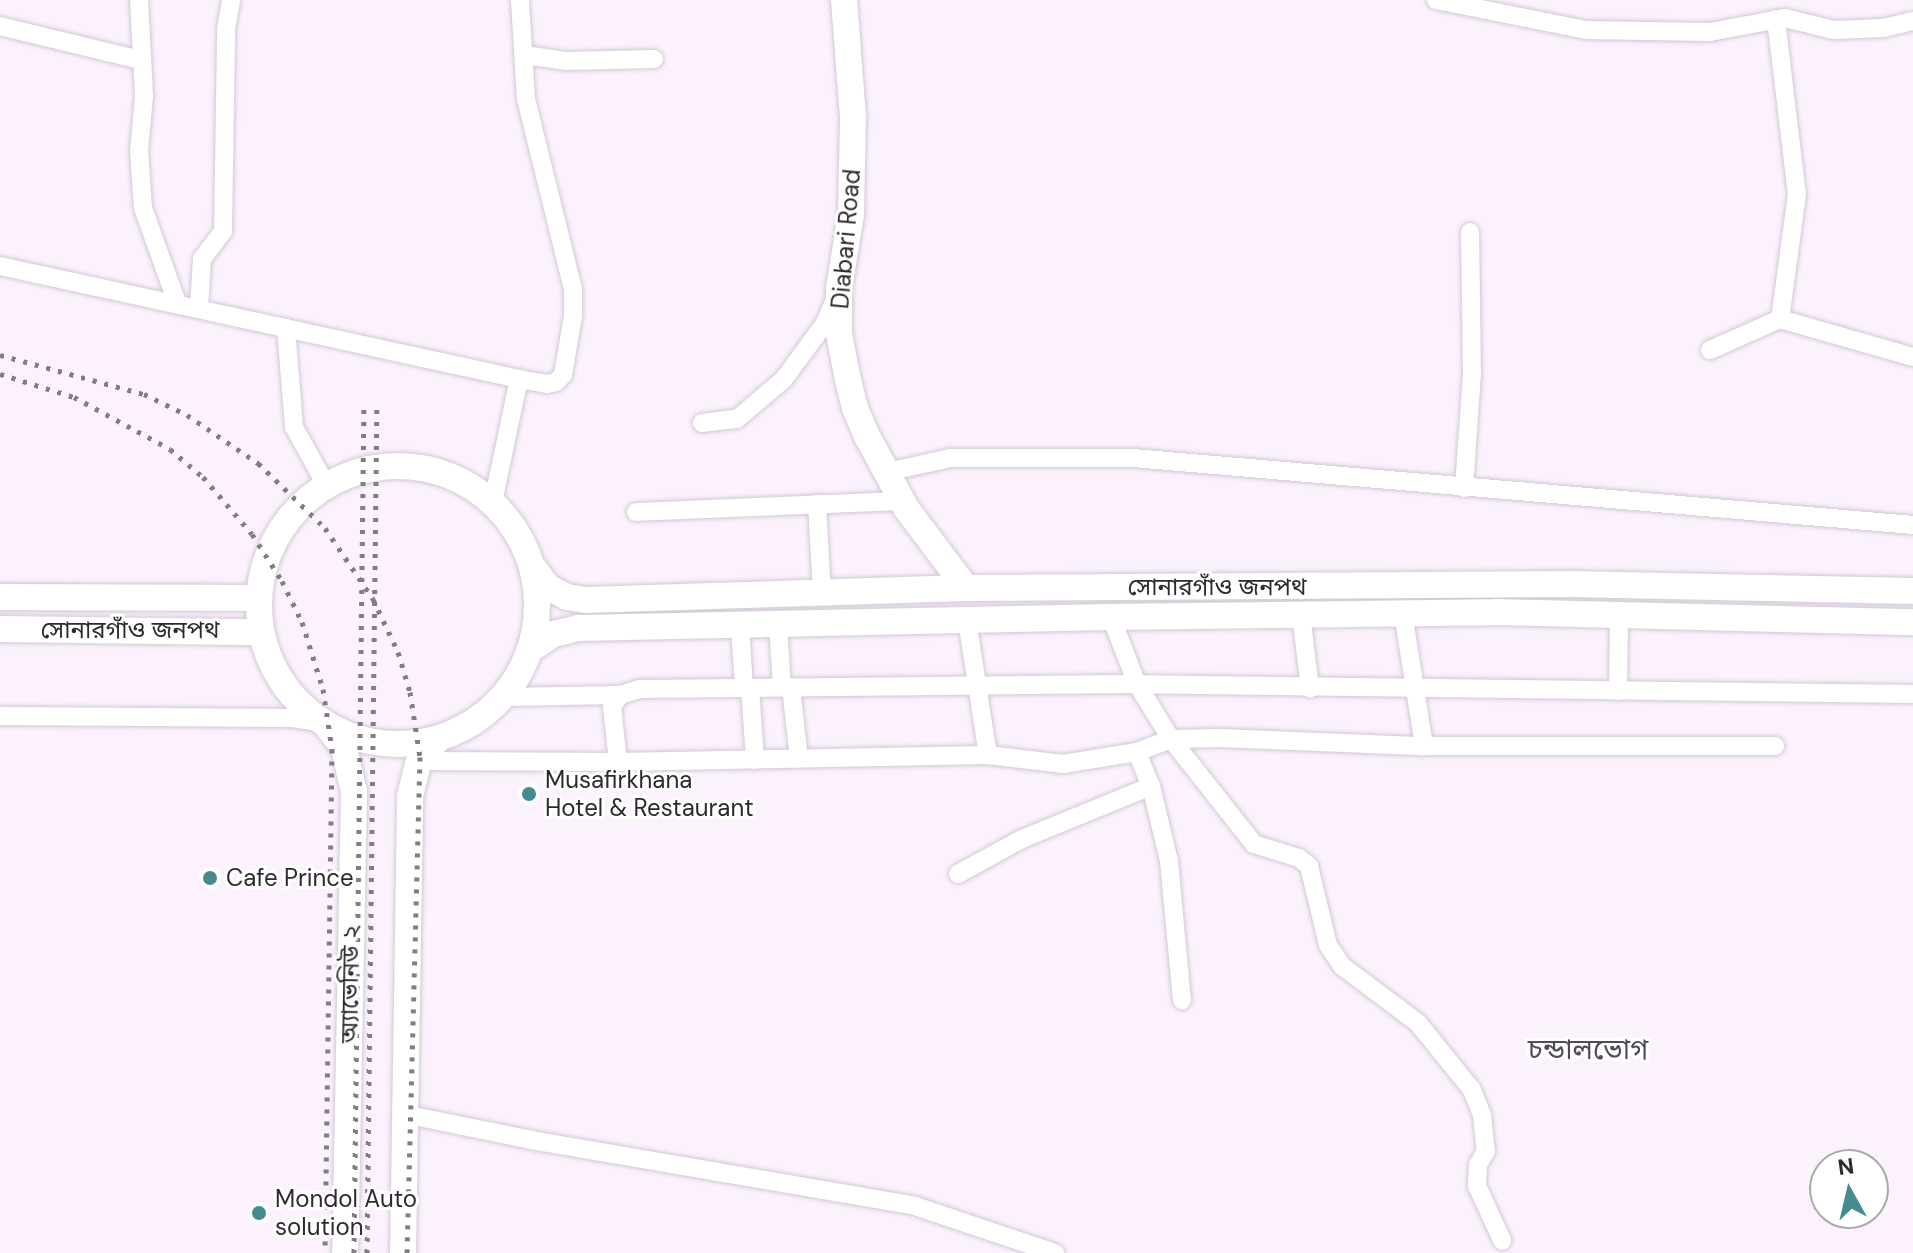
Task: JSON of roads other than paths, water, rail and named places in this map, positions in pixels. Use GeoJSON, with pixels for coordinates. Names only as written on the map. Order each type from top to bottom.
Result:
{"type":"FeatureCollection","features":[{"type":"Feature","properties":{"kind":"main road","name":"Diabari Road"},"geometry":{"type":"LineString","coordinates":[[844,0],[853,118],[851,214],[839,289],[839,334],[855,408],[902,501],[966,588]]}},
{"type":"Feature","properties":{"kind":"main road","name":"সোনারগাঁও জনপথ"},"geometry":{"type":"LineString","coordinates":[[533,567],[538,608],[531,649],[502,697],[473,722],[439,738],[386,742],[360,739],[324,723],[295,699],[273,668],[260,632],[258,598],[268,554],[291,514],[326,485],[359,471],[394,465],[430,469],[452,477],[493,502],[519,534],[533,567],[548,587],[567,597],[587,600],[966,588],[1573,584],[1913,591]]}},
{"type":"Feature","properties":{"kind":"main road"},"geometry":{"type":"LineString","coordinates":[[1109,588],[1111,617]]}},
{"type":"Feature","properties":{"kind":"main road","name":"সোনারগাঁও জনপথ"},"geometry":{"type":"LineString","coordinates":[[0,597],[258,598]]}},
{"type":"Feature","properties":{"kind":"main road","name":"সোনারগাঁও জনপথ"},"geometry":{"type":"LineString","coordinates":[[531,649],[553,634],[578,628],[1111,617],[1403,613],[1913,622]]}},
{"type":"Feature","properties":{"kind":"main road","name":"সোনারগাঁও জনপথ"},"geometry":{"type":"LineString","coordinates":[[0,629],[260,632]]}},
{"type":"Feature","properties":{"kind":"main road","name":"অ্যাভেনিউ ২"},"geometry":{"type":"LineString","coordinates":[[324,723],[344,748],[354,792],[345,1253]]}},
{"type":"Feature","properties":{"kind":"main road"},"geometry":{"type":"LineString","coordinates":[[403,1253],[410,796],[419,761],[439,738]]}},
{"type":"Feature","properties":{"kind":"street"},"geometry":{"type":"LineString","coordinates":[[139,0],[144,96],[139,151],[143,208],[177,303]]}},
{"type":"Feature","properties":{"kind":"street"},"geometry":{"type":"LineString","coordinates":[[199,308],[202,259],[223,231],[226,29],[231,0]]}},
{"type":"Feature","properties":{"kind":"street"},"geometry":{"type":"LineString","coordinates":[[0,266],[547,384],[563,375],[573,316],[570,270],[526,99],[520,0]]}},
{"type":"Feature","properties":{"kind":"street"},"geometry":{"type":"LineString","coordinates":[[1436,0],[1586,30],[1710,32],[1785,18],[1834,30],[1883,28],[1913,21]]}},
{"type":"Feature","properties":{"kind":"street"},"geometry":{"type":"LineString","coordinates":[[1776,19],[1797,194],[1780,319]]}},
{"type":"Feature","properties":{"kind":"street"},"geometry":{"type":"LineString","coordinates":[[0,26],[141,60]]}},
{"type":"Feature","properties":{"kind":"street"},"geometry":{"type":"LineString","coordinates":[[524,55],[566,61],[654,59]]}},
{"type":"Feature","properties":{"kind":"street"},"geometry":{"type":"LineString","coordinates":[[1464,488],[1472,375],[1470,232]]}},
{"type":"Feature","properties":{"kind":"street"},"geometry":{"type":"LineString","coordinates":[[702,423],[737,419],[784,379],[825,323],[839,289]]}},
{"type":"Feature","properties":{"kind":"street"},"geometry":{"type":"LineString","coordinates":[[1710,350],[1780,319],[1913,357]]}},
{"type":"Feature","properties":{"kind":"street"},"geometry":{"type":"LineString","coordinates":[[286,328],[294,427],[326,485]]}},
{"type":"Feature","properties":{"kind":"street"},"geometry":{"type":"LineString","coordinates":[[493,502],[519,379]]}},
{"type":"Feature","properties":{"kind":"street"},"geometry":{"type":"LineString","coordinates":[[887,472],[950,458],[1133,458],[1913,525]]}},
{"type":"Feature","properties":{"kind":"street"},"geometry":{"type":"LineString","coordinates":[[636,512],[902,501]]}},
{"type":"Feature","properties":{"kind":"street"},"geometry":{"type":"LineString","coordinates":[[817,504],[822,594]]}},
{"type":"Feature","properties":{"kind":"street"},"geometry":{"type":"LineString","coordinates":[[1403,613],[1424,746]]}},
{"type":"Feature","properties":{"kind":"street"},"geometry":{"type":"LineString","coordinates":[[1301,614],[1310,688]]}},
{"type":"Feature","properties":{"kind":"street"},"geometry":{"type":"LineString","coordinates":[[1618,691],[1619,615]]}},
{"type":"Feature","properties":{"kind":"street"},"geometry":{"type":"LineString","coordinates":[[1111,617],[1137,684],[1171,739],[1254,844],[1305,860],[1328,945],[1342,966],[1418,1023],[1472,1090],[1482,1115],[1486,1151],[1478,1165],[1477,1186],[1502,1240]]}},
{"type":"Feature","properties":{"kind":"street"},"geometry":{"type":"LineString","coordinates":[[967,620],[988,755]]}},
{"type":"Feature","properties":{"kind":"street"},"geometry":{"type":"LineString","coordinates":[[778,625],[799,759]]}},
{"type":"Feature","properties":{"kind":"street"},"geometry":{"type":"LineString","coordinates":[[740,627],[755,760]]}},
{"type":"Feature","properties":{"kind":"street"},"geometry":{"type":"LineString","coordinates":[[502,697],[620,695],[640,689],[977,684],[1913,694]]}},
{"type":"Feature","properties":{"kind":"street"},"geometry":{"type":"LineString","coordinates":[[618,762],[612,707],[620,695]]}},
{"type":"Feature","properties":{"kind":"street"},"geometry":{"type":"LineString","coordinates":[[0,716],[293,718],[324,723]]}},
{"type":"Feature","properties":{"kind":"street"},"geometry":{"type":"LineString","coordinates":[[419,761],[618,762],[988,755],[1063,764],[1137,752],[1171,739],[1221,738],[1424,746],[1775,746]]}},
{"type":"Feature","properties":{"kind":"street"},"geometry":{"type":"LineString","coordinates":[[1137,752],[1151,786],[1169,861],[1182,1000]]}},
{"type":"Feature","properties":{"kind":"street"},"geometry":{"type":"LineString","coordinates":[[958,874],[1022,839],[1151,786]]}},
{"type":"Feature","properties":{"kind":"street"},"geometry":{"type":"LineString","coordinates":[[404,1114],[542,1142],[915,1206],[1055,1253]]}},
{"type":"Feature","properties":{"kind":"railway"},"geometry":{"type":"LineString","coordinates":[[0,355],[144,394],[187,415],[258,463],[325,528],[373,599],[398,652],[410,692],[420,757],[407,1253]]}},
{"type":"Feature","properties":{"kind":"railway"},"geometry":{"type":"LineString","coordinates":[[0,374],[74,397],[170,449],[203,477],[252,534],[282,581],[302,622],[323,689],[332,749],[325,1253]]}},
{"type":"Feature","properties":{"kind":"railway"},"geometry":{"type":"LineString","coordinates":[[354,1253],[364,402]]}},
{"type":"Feature","properties":{"kind":"railway"},"geometry":{"type":"LineString","coordinates":[[367,1253],[377,402]]}},
{"type":"Feature","properties":{"kind":"place","name":"Musafirkhana Hotel & Restaurant"},"geometry":{"type":"Point","coordinates":[529,794]}},
{"type":"Feature","properties":{"kind":"place","name":"Cafe Prince"},"geometry":{"type":"Point","coordinates":[210,878]}},
{"type":"Feature","properties":{"kind":"place","name":"Mondol Auto solution"},"geometry":{"type":"Point","coordinates":[259,1213]}},
{"type":"Feature","properties":{"kind":"district","name":"চন্ডালভোগ"},"geometry":{"type":"Point","coordinates":[1588,1050]}}]}
